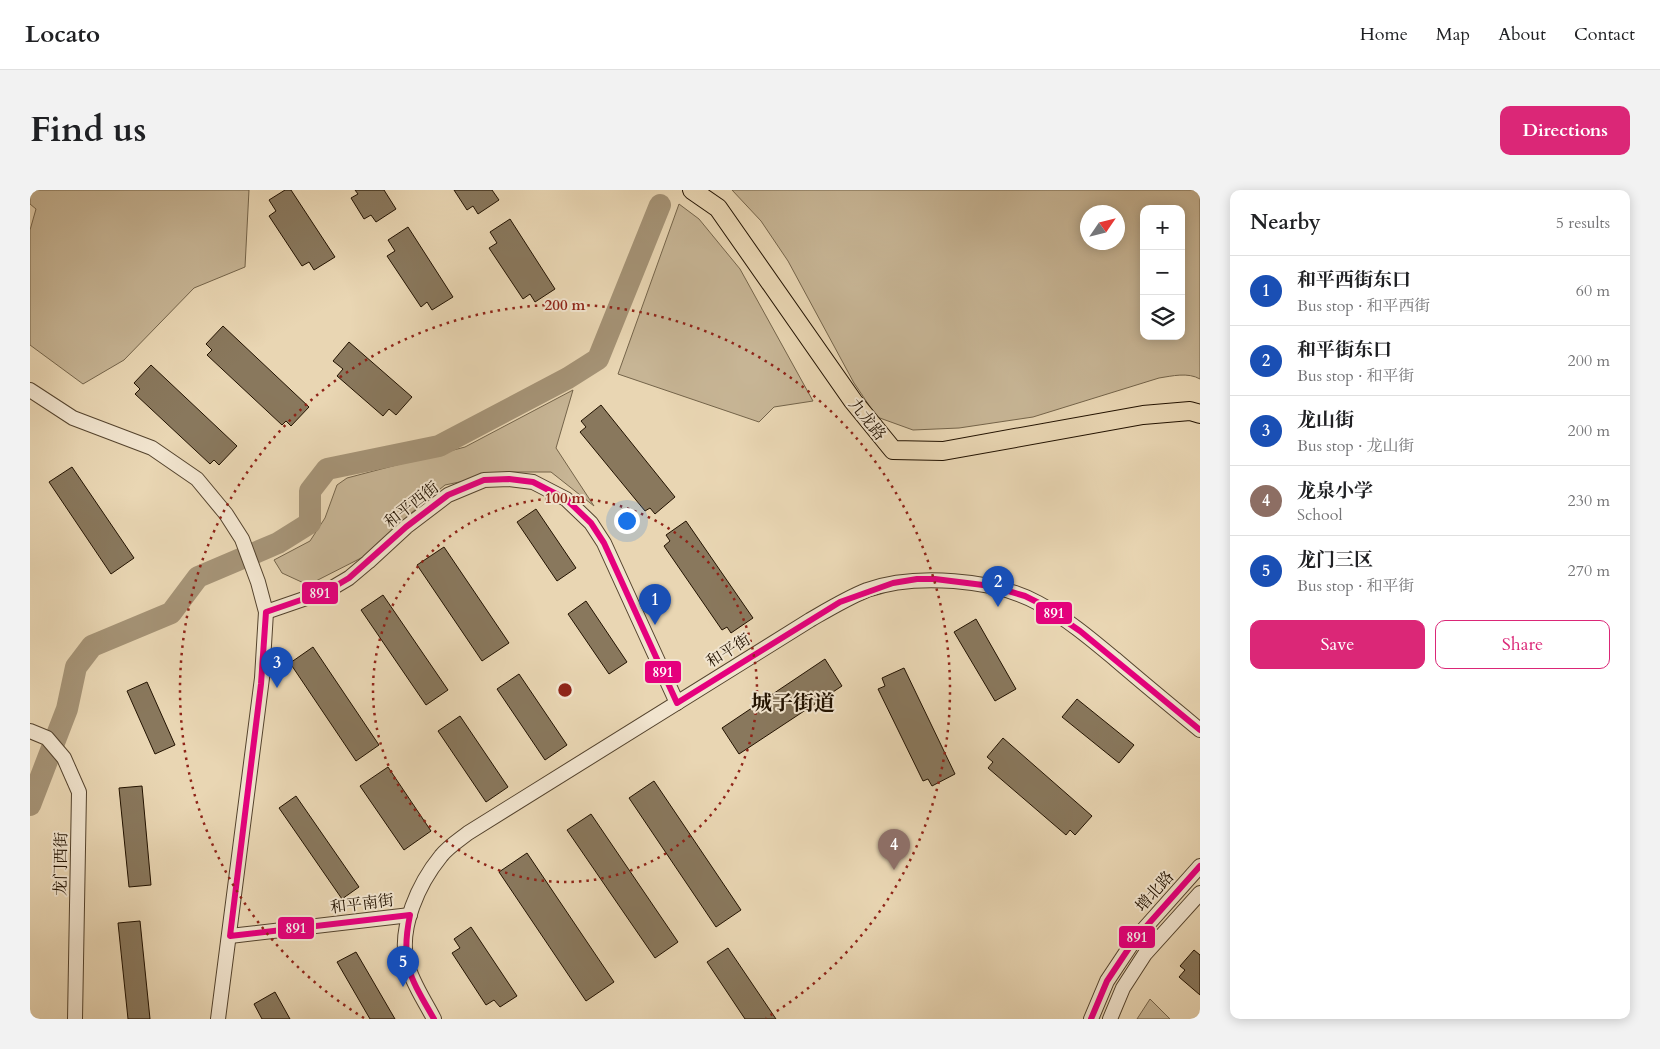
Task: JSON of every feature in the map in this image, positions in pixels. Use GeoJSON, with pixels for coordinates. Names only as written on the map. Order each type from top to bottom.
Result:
{"type":"FeatureCollection","features":[{"type":"Feature","properties":{"kind":"main road","name":"九龙路"},"geometry":{"type":"LineString","coordinates":[[692,190],[718,208],[853,401],[893,450],[943,451],[1143,415],[1190,411],[1200,414]]}},
{"type":"Feature","properties":{"kind":"street"},"geometry":{"type":"LineString","coordinates":[[30,390],[73,418],[152,448],[197,479],[226,514],[242,539],[258,582],[266,612],[261,684],[218,1019]]}},
{"type":"Feature","properties":{"kind":"street","name":"和平西街"},"geometry":{"type":"LineString","coordinates":[[266,612],[327,590],[349,578],[406,527],[448,495],[484,480],[509,479],[533,482],[566,499],[591,523],[604,542],[677,703]]}},
{"type":"Feature","properties":{"kind":"street","name":"和平街"},"geometry":{"type":"LineString","coordinates":[[434,1019],[413,981],[407,964],[405,947],[410,915],[424,882],[442,855],[468,833],[677,703],[840,602],[869,590],[902,581],[931,580],[988,586],[1038,602],[1068,622],[1200,730]]}},
{"type":"Feature","properties":{"kind":"street","name":"龙门西街"},"geometry":{"type":"LineString","coordinates":[[30,732],[46,738],[64,758],[79,792],[75,1019]]}},
{"type":"Feature","properties":{"kind":"street","name":"增北路"},"geometry":{"type":"LineString","coordinates":[[1091,1019],[1107,981],[1135,939],[1200,866]]}},
{"type":"Feature","properties":{"kind":"street"},"geometry":{"type":"LineString","coordinates":[[1110,1019],[1123,988],[1145,954],[1200,893]]}},
{"type":"Feature","properties":{"kind":"street","name":"和平南街"},"geometry":{"type":"LineString","coordinates":[[230,936],[410,915]]}},
{"type":"Feature","properties":{"kind":"shaded area"},"geometry":{"type":"Polygon","coordinates":[[[30,190],[249,190],[245,267],[194,288],[124,360],[83,384],[30,345],[30,230],[36,209],[30,204],[30,190]]]}},
{"type":"Feature","properties":{"kind":"shaded area"},"geometry":{"type":"Polygon","coordinates":[[[732,190],[1200,190],[1200,379],[1185,375],[1159,378],[1033,417],[959,428],[913,430],[877,417],[854,383],[788,261],[761,221],[732,190]]]}},
{"type":"Feature","properties":{"kind":"shaded area"},"geometry":{"type":"Polygon","coordinates":[[[679,204],[699,219],[740,269],[813,401],[774,407],[759,422],[618,374],[679,204]]]}},
{"type":"Feature","properties":{"kind":"shaded area"},"geometry":{"type":"Polygon","coordinates":[[[573,390],[556,448],[594,506],[551,472],[507,472],[445,485],[410,514],[367,555],[308,585],[282,573],[274,560],[310,541],[325,518],[337,485],[347,478],[465,447],[573,390]]]}},
{"type":"Feature","properties":{"kind":"shaded area"},"geometry":{"type":"Polygon","coordinates":[[[1150,999],[1170,1019],[1137,1019],[1150,999]]]}},
{"type":"Feature","properties":{"kind":"building"},"geometry":{"type":"Polygon","coordinates":[[[285,190],[291,190],[335,257],[314,270],[309,262],[302,266],[269,216],[276,211],[269,200],[285,190]]]}},
{"type":"Feature","properties":{"kind":"building"},"geometry":{"type":"Polygon","coordinates":[[[355,190],[384,190],[396,209],[376,222],[371,215],[364,219],[351,198],[358,194],[355,190]]]}},
{"type":"Feature","properties":{"kind":"building"},"geometry":{"type":"Polygon","coordinates":[[[454,190],[492,190],[499,200],[478,214],[473,206],[467,210],[454,190]]]}},
{"type":"Feature","properties":{"kind":"building"},"geometry":{"type":"Polygon","coordinates":[[[510,219],[555,289],[535,302],[530,294],[523,299],[489,248],[497,243],[490,232],[510,219]]]}},
{"type":"Feature","properties":{"kind":"building"},"geometry":{"type":"Polygon","coordinates":[[[408,227],[453,297],[432,310],[427,302],[421,307],[387,256],[395,251],[388,240],[408,227]]]}},
{"type":"Feature","properties":{"kind":"building"},"geometry":{"type":"Polygon","coordinates":[[[223,326],[309,407],[291,426],[286,421],[282,425],[207,355],[212,350],[206,344],[223,326]]]}},
{"type":"Feature","properties":{"kind":"building"},"geometry":{"type":"Polygon","coordinates":[[[349,342],[412,397],[396,415],[389,409],[383,416],[337,376],[343,369],[333,361],[349,342]]]}},
{"type":"Feature","properties":{"kind":"building"},"geometry":{"type":"Polygon","coordinates":[[[151,365],[237,446],[219,465],[214,460],[210,464],[135,394],[140,389],[134,383],[151,365]]]}},
{"type":"Feature","properties":{"kind":"building"},"geometry":{"type":"Polygon","coordinates":[[[601,405],[675,497],[655,514],[650,508],[645,511],[580,432],[586,427],[581,421],[601,405]]]}},
{"type":"Feature","properties":{"kind":"building"},"geometry":{"type":"Polygon","coordinates":[[[72,467],[134,558],[111,574],[49,482],[72,467]]]}},
{"type":"Feature","properties":{"kind":"building"},"geometry":{"type":"Polygon","coordinates":[[[536,509],[576,568],[557,581],[517,522],[536,509]]]}},
{"type":"Feature","properties":{"kind":"building"},"geometry":{"type":"Polygon","coordinates":[[[686,521],[753,618],[731,633],[727,627],[722,630],[664,546],[670,541],[666,535],[686,521]]]}},
{"type":"Feature","properties":{"kind":"building"},"geometry":{"type":"Polygon","coordinates":[[[444,547],[509,643],[482,661],[417,565],[444,547]]]}},
{"type":"Feature","properties":{"kind":"building"},"geometry":{"type":"Polygon","coordinates":[[[383,595],[448,690],[426,705],[361,610],[383,595]]]}},
{"type":"Feature","properties":{"kind":"building"},"geometry":{"type":"Polygon","coordinates":[[[586,601],[627,662],[609,674],[568,614],[586,601]]]}},
{"type":"Feature","properties":{"kind":"building"},"geometry":{"type":"Polygon","coordinates":[[[976,619],[1016,689],[995,701],[954,632],[976,619]]]}},
{"type":"Feature","properties":{"kind":"building"},"geometry":{"type":"Polygon","coordinates":[[[313,647],[379,745],[356,761],[290,663],[313,647]]]}},
{"type":"Feature","properties":{"kind":"building"},"geometry":{"type":"Polygon","coordinates":[[[825,659],[842,686],[739,754],[722,728],[825,659]]]}},
{"type":"Feature","properties":{"kind":"building"},"geometry":{"type":"Polygon","coordinates":[[[904,668],[955,774],[932,786],[928,779],[923,781],[878,689],[885,686],[882,678],[904,668]]]}},
{"type":"Feature","properties":{"kind":"building"},"geometry":{"type":"Polygon","coordinates":[[[519,674],[567,745],[545,760],[497,689],[519,674]]]}},
{"type":"Feature","properties":{"kind":"building"},"geometry":{"type":"Polygon","coordinates":[[[147,682],[175,745],[155,754],[127,691],[147,682]]]}},
{"type":"Feature","properties":{"kind":"building"},"geometry":{"type":"Polygon","coordinates":[[[1077,699],[1134,745],[1119,763],[1062,717],[1077,699]]]}},
{"type":"Feature","properties":{"kind":"building"},"geometry":{"type":"Polygon","coordinates":[[[460,716],[508,787],[486,802],[438,731],[460,716]]]}},
{"type":"Feature","properties":{"kind":"building"},"geometry":{"type":"Polygon","coordinates":[[[1003,738],[1092,816],[1075,835],[1070,830],[1066,835],[988,768],[993,762],[987,757],[1003,738]]]}},
{"type":"Feature","properties":{"kind":"building"},"geometry":{"type":"Polygon","coordinates":[[[388,767],[431,831],[404,850],[360,786],[388,767]]]}},
{"type":"Feature","properties":{"kind":"building"},"geometry":{"type":"Polygon","coordinates":[[[654,781],[741,910],[716,927],[629,798],[654,781]]]}},
{"type":"Feature","properties":{"kind":"building"},"geometry":{"type":"Polygon","coordinates":[[[142,786],[151,885],[129,887],[119,788],[142,786]]]}},
{"type":"Feature","properties":{"kind":"building"},"geometry":{"type":"Polygon","coordinates":[[[296,796],[359,887],[342,899],[279,808],[296,796]]]}},
{"type":"Feature","properties":{"kind":"building"},"geometry":{"type":"Polygon","coordinates":[[[591,814],[678,942],[655,958],[567,830],[591,814]]]}},
{"type":"Feature","properties":{"kind":"building"},"geometry":{"type":"Polygon","coordinates":[[[527,853],[614,982],[586,1001],[499,872],[527,853]]]}},
{"type":"Feature","properties":{"kind":"building"},"geometry":{"type":"Polygon","coordinates":[[[140,921],[150,1019],[128,1019],[118,923],[140,921]]]}},
{"type":"Feature","properties":{"kind":"building"},"geometry":{"type":"Polygon","coordinates":[[[471,927],[517,996],[500,1007],[494,1000],[486,1005],[452,953],[460,948],[454,939],[471,927]]]}},
{"type":"Feature","properties":{"kind":"building"},"geometry":{"type":"Polygon","coordinates":[[[728,948],[776,1019],[745,1019],[707,962],[728,948]]]}},
{"type":"Feature","properties":{"kind":"building"},"geometry":{"type":"Polygon","coordinates":[[[1194,950],[1200,955],[1200,995],[1179,977],[1185,970],[1180,966],[1194,950]]]}},
{"type":"Feature","properties":{"kind":"building"},"geometry":{"type":"Polygon","coordinates":[[[356,952],[395,1019],[370,1019],[337,962],[356,952]]]}},
{"type":"Feature","properties":{"kind":"building"},"geometry":{"type":"Polygon","coordinates":[[[275,992],[290,1019],[262,1019],[254,1004],[275,992]]]}},
{"type":"Feature","properties":{"kind":"waterway"},"geometry":{"type":"LineString","coordinates":[[30,805],[67,709],[76,667],[92,646],[171,613],[198,577],[278,543],[310,523],[310,491],[327,469],[439,446],[568,378],[598,359],[660,205]]}},
{"type":"Feature","properties":{"kind":"transit line","name":"891"},"geometry":{"type":"LineString","coordinates":[[434,1019],[409,970],[406,946],[410,915],[230,936],[261,684],[266,612],[327,591],[349,578],[406,527],[448,495],[484,480],[509,479],[533,482],[566,499],[591,523],[604,543],[677,703],[840,602],[893,583],[917,579],[935,579],[991,586],[1025,596],[1039,603],[1080,631],[1200,730]]}},
{"type":"Feature","properties":{"kind":"transit line","name":"891"},"geometry":{"type":"LineString","coordinates":[[1091,1019],[1107,981],[1135,939],[1200,866]]}},
{"type":"Feature","properties":{"kind":"place","name":"和平街东口"},"geometry":{"type":"Point","coordinates":[998,607]}},
{"type":"Feature","properties":{"kind":"place","name":"和平西街东口"},"geometry":{"type":"Point","coordinates":[655,625]}},
{"type":"Feature","properties":{"kind":"place","name":"龙山街"},"geometry":{"type":"Point","coordinates":[277,688]}},
{"type":"Feature","properties":{"kind":"place","name":"龙泉小学"},"geometry":{"type":"Point","coordinates":[894,870]}},
{"type":"Feature","properties":{"kind":"place","name":"龙门三区"},"geometry":{"type":"Point","coordinates":[403,987]}},
{"type":"Feature","properties":{"kind":"district","name":"城子街道"},"geometry":{"type":"Point","coordinates":[793,703]}}]}
